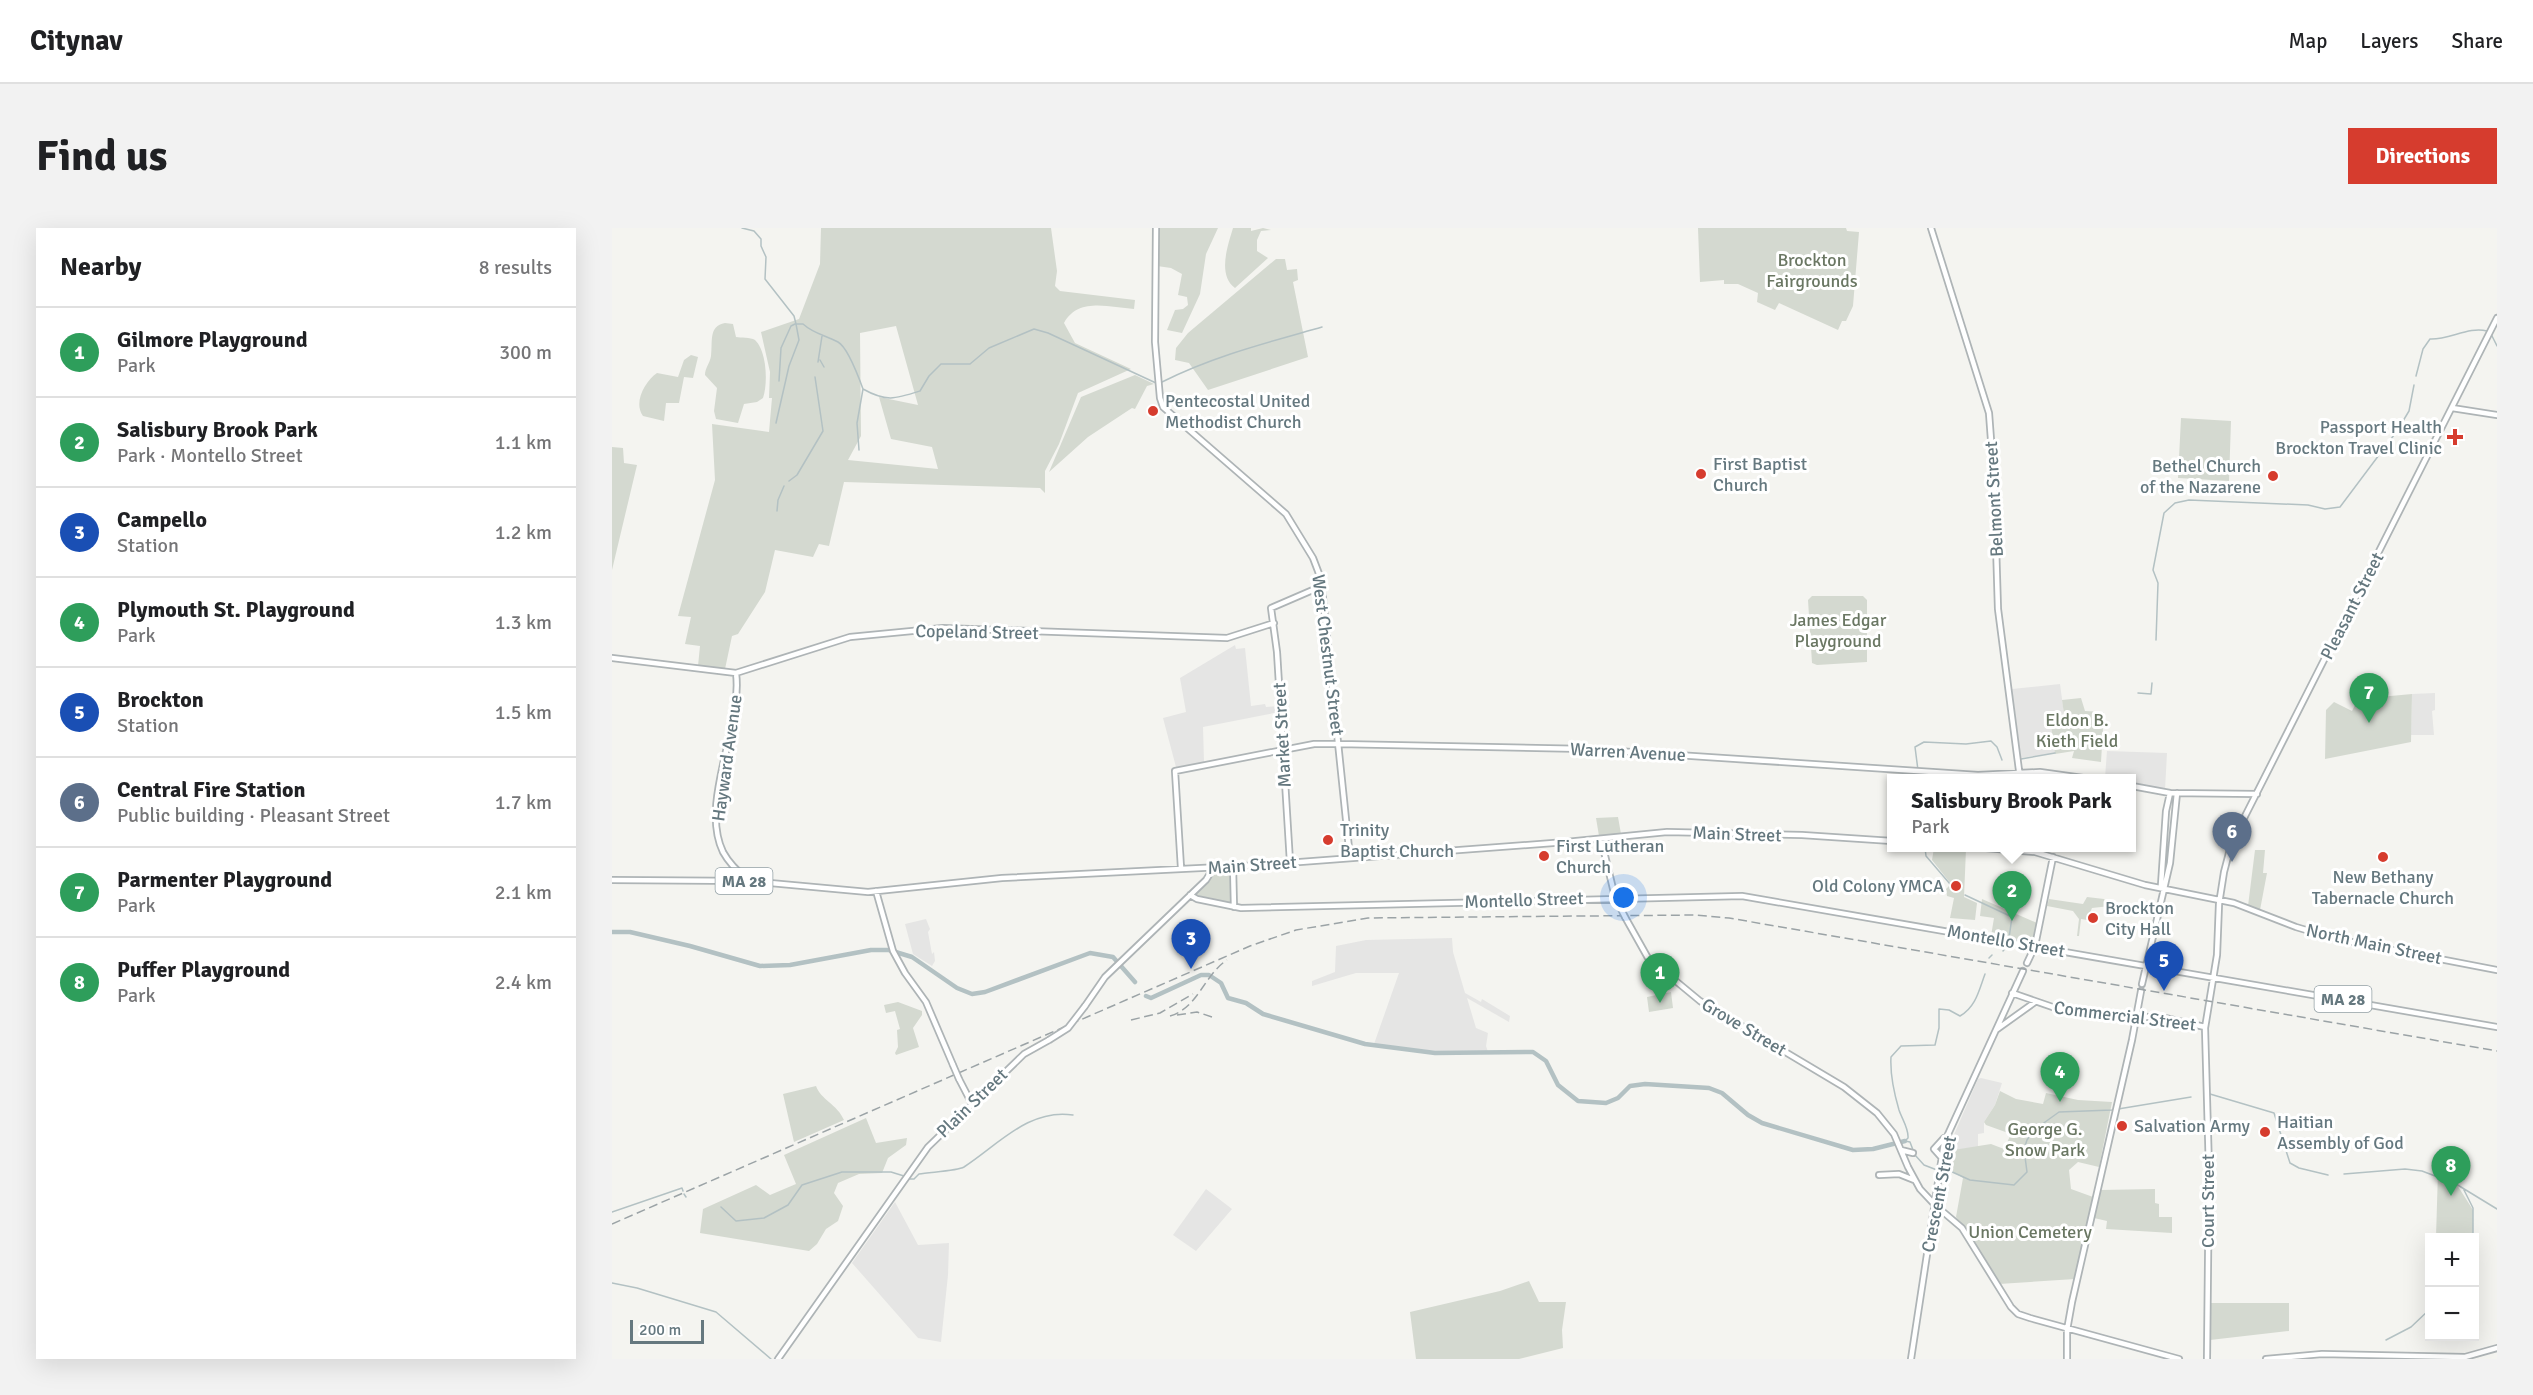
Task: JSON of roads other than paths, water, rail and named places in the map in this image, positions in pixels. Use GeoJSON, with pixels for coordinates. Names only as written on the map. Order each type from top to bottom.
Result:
{"type":"FeatureCollection","features":[{"type":"Feature","properties":{"kind":"main road","name":"West Chestnut Street"},"geometry":{"type":"LineString","coordinates":[[1156,228],[1154,328],[1161,403],[1167,411],[1289,518],[1316,564],[1322,586],[1350,858]]}},
{"type":"Feature","properties":{"kind":"main road","name":"Belmont Street"},"geometry":{"type":"LineString","coordinates":[[1931,228],[1989,413],[1994,480],[1998,609],[2020,774]]}},
{"type":"Feature","properties":{"kind":"main road","name":"Pleasant Street"},"geometry":{"type":"LineString","coordinates":[[2220,899],[2230,849],[2497,318]]}},
{"type":"Feature","properties":{"kind":"main road"},"geometry":{"type":"LineString","coordinates":[[2452,408],[2497,415]]}},
{"type":"Feature","properties":{"kind":"main road","name":"Market Street"},"geometry":{"type":"LineString","coordinates":[[1290,862],[1274,623],[1271,608],[1322,586]]}},
{"type":"Feature","properties":{"kind":"main road","name":"Copeland Street"},"geometry":{"type":"LineString","coordinates":[[612,658],[736,673],[850,637],[943,628],[1227,638],[1274,623]]}},
{"type":"Feature","properties":{"kind":"main road","name":"Hayward Avenue"},"geometry":{"type":"LineString","coordinates":[[736,673],[737,694],[719,788],[717,824],[718,839],[724,853],[748,881]]}},
{"type":"Feature","properties":{"kind":"main road","name":"Warren Avenue"},"geometry":{"type":"LineString","coordinates":[[1181,868],[1175,771],[1314,744],[1547,747],[1964,774]]}},
{"type":"Feature","properties":{"kind":"main road","name":"Warren Avenue"},"geometry":{"type":"LineString","coordinates":[[2030,774],[2040,772],[2054,774]]}},
{"type":"Feature","properties":{"kind":"main road"},"geometry":{"type":"LineString","coordinates":[[2136,787],[2170,793],[2257,794]]}},
{"type":"Feature","properties":{"kind":"main road"},"geometry":{"type":"LineString","coordinates":[[2166,866],[2167,808],[2170,793]]}},
{"type":"Feature","properties":{"kind":"main road"},"geometry":{"type":"LineString","coordinates":[[2142,984],[2163,889],[2176,793]]}},
{"type":"Feature","properties":{"kind":"main road"},"geometry":{"type":"LineString","coordinates":[[2167,808],[2174,810]]}},
{"type":"Feature","properties":{"kind":"main road","name":"Main Street"},"geometry":{"type":"LineString","coordinates":[[612,880],[741,880],[850,891],[876,891],[1002,878],[1206,868],[1601,839],[1667,832],[1802,835],[1887,841]]}},
{"type":"Feature","properties":{"kind":"main road","name":"Grove Street"},"geometry":{"type":"LineString","coordinates":[[1601,839],[1615,897],[1645,955],[1700,1001],[1850,1091],[1880,1117],[1899,1145],[1914,1181],[1935,1205],[1962,1227],[2014,1311],[2030,1318],[2179,1359]]}},
{"type":"Feature","properties":{"kind":"main road"},"geometry":{"type":"LineString","coordinates":[[2038,852],[2163,889],[2220,899]]}},
{"type":"Feature","properties":{"kind":"main road"},"geometry":{"type":"LineString","coordinates":[[2027,963],[2035,946],[2053,858]]}},
{"type":"Feature","properties":{"kind":"main road"},"geometry":{"type":"LineString","coordinates":[[1233,866],[1234,907]]}},
{"type":"Feature","properties":{"kind":"main road","name":"Plain Street"},"geometry":{"type":"LineString","coordinates":[[778,1359],[925,1150],[1028,1051],[1068,1028],[1100,982],[1202,883],[1214,867]]}},
{"type":"Feature","properties":{"kind":"main road"},"geometry":{"type":"LineString","coordinates":[[1202,883],[1206,868]]}},
{"type":"Feature","properties":{"kind":"main road","name":"Hayward Avenue"},"geometry":{"type":"LineString","coordinates":[[740,873],[741,880]]}},
{"type":"Feature","properties":{"kind":"main road"},"geometry":{"type":"LineString","coordinates":[[876,891],[896,958],[926,1002],[972,1104]]}},
{"type":"Feature","properties":{"kind":"main road","name":"Montello Street"},"geometry":{"type":"LineString","coordinates":[[1190,895],[1197,899],[1234,907],[1742,896],[2213,978]]}},
{"type":"Feature","properties":{"kind":"main road","name":"North Main Street"},"geometry":{"type":"LineString","coordinates":[[2220,899],[2336,939],[2497,970]]}},
{"type":"Feature","properties":{"kind":"main road","name":"Court Street"},"geometry":{"type":"LineString","coordinates":[[2207,1359],[2209,1161],[2205,1027],[2218,949],[2220,899]]}},
{"type":"Feature","properties":{"kind":"main road","name":"Crescent Street"},"geometry":{"type":"LineString","coordinates":[[1911,1359],[1947,1134],[2023,971]]}},
{"type":"Feature","properties":{"kind":"main road","name":"MA 28"},"geometry":{"type":"LineString","coordinates":[[2213,978],[2497,1027]]}},
{"type":"Feature","properties":{"kind":"main road"},"geometry":{"type":"LineString","coordinates":[[2067,1359],[2067,1328],[2141,991]]}},
{"type":"Feature","properties":{"kind":"main road","name":"Commercial Street"},"geometry":{"type":"LineString","coordinates":[[2012,993],[2067,1012],[2166,1018],[2205,1027]]}},
{"type":"Feature","properties":{"kind":"main road"},"geometry":{"type":"LineString","coordinates":[[1995,1031],[2035,1002]]}},
{"type":"Feature","properties":{"kind":"main road"},"geometry":{"type":"LineString","coordinates":[[1942,1158],[1934,1149],[1947,1134]]}},
{"type":"Feature","properties":{"kind":"main road"},"geometry":{"type":"LineString","coordinates":[[1899,1145],[1913,1153]]}},
{"type":"Feature","properties":{"kind":"main road"},"geometry":{"type":"LineString","coordinates":[[1879,1175],[1899,1174],[1914,1181]]}},
{"type":"Feature","properties":{"kind":"main road"},"geometry":{"type":"LineString","coordinates":[[2266,1359],[2331,1353],[2465,1357],[2497,1348]]}},
{"type":"Feature","properties":{"kind":"waterway"},"geometry":{"type":"LineString","coordinates":[[742,228],[754,231],[761,239],[761,246],[766,257],[765,279],[794,316],[796,324],[803,324],[838,342],[852,363],[863,389],[878,396],[891,398],[920,391],[929,376],[941,364],[970,364],[989,348],[1034,329],[1048,333],[1156,383]]}},
{"type":"Feature","properties":{"kind":"waterway"},"geometry":{"type":"LineString","coordinates":[[779,381],[781,348],[791,326],[795,324]]}},
{"type":"Feature","properties":{"kind":"waterway"},"geometry":{"type":"LineString","coordinates":[[776,423],[789,366],[799,340],[796,324]]}},
{"type":"Feature","properties":{"kind":"waterway"},"geometry":{"type":"LineString","coordinates":[[1162,382],[1221,357],[1322,327]]}},
{"type":"Feature","properties":{"kind":"waterway"},"geometry":{"type":"LineString","coordinates":[[2416,376],[2423,349],[2430,339],[2473,330],[2487,331]]}},
{"type":"Feature","properties":{"kind":"waterway"},"geometry":{"type":"LineString","coordinates":[[2491,334],[2497,346]]}},
{"type":"Feature","properties":{"kind":"waterway"},"geometry":{"type":"LineString","coordinates":[[818,362],[822,336]]}},
{"type":"Feature","properties":{"kind":"waterway"},"geometry":{"type":"LineString","coordinates":[[820,360],[824,367]]}},
{"type":"Feature","properties":{"kind":"waterway"},"geometry":{"type":"LineString","coordinates":[[789,481],[797,475],[823,431],[815,377]]}},
{"type":"Feature","properties":{"kind":"waterway"},"geometry":{"type":"LineString","coordinates":[[2156,640],[2158,583],[2153,570],[2164,513],[2175,503],[2189,500],[2308,505],[2325,509],[2340,507],[2397,431],[2409,411],[2414,385]]}},
{"type":"Feature","properties":{"kind":"waterway"},"geometry":{"type":"LineString","coordinates":[[859,450],[857,423],[863,389]]}},
{"type":"Feature","properties":{"kind":"waterway"},"geometry":{"type":"LineString","coordinates":[[777,511],[778,500],[784,486]]}},
{"type":"Feature","properties":{"kind":"waterway"},"geometry":{"type":"LineString","coordinates":[[2138,693],[2151,694],[2152,683]]}},
{"type":"Feature","properties":{"kind":"waterway"},"geometry":{"type":"LineString","coordinates":[[1918,774],[1915,747],[1924,742],[1966,744],[1991,741],[1997,747],[2002,760]]}},
{"type":"Feature","properties":{"kind":"waterway"},"geometry":{"type":"LineString","coordinates":[[2021,759],[2055,753]]}},
{"type":"Feature","properties":{"kind":"waterway"},"geometry":{"type":"LineString","coordinates":[[1926,852],[1926,856],[1950,884]]}},
{"type":"Feature","properties":{"kind":"waterway"},"geometry":{"type":"LineString","coordinates":[[1965,895],[2012,917],[2008,945],[2003,951]]}},
{"type":"Feature","properties":{"kind":"waterway"},"geometry":{"type":"LineString","coordinates":[[612,932],[630,932],[760,966],[790,965],[871,950],[889,950],[912,957],[957,988],[972,994],[985,992],[1090,953],[1113,957],[1135,982]]}},
{"type":"Feature","properties":{"kind":"waterway"},"geometry":{"type":"LineString","coordinates":[[1989,958],[1992,955]]}},
{"type":"Feature","properties":{"kind":"waterway"},"geometry":{"type":"LineString","coordinates":[[1913,1150],[1910,1142],[1905,1141],[1908,1135],[1894,1090],[1891,1057],[1901,1046],[1935,1045],[1939,1028],[1939,1009],[1949,1010],[1960,1016],[1970,1008],[1976,998],[1985,974]]}},
{"type":"Feature","properties":{"kind":"waterway"},"geometry":{"type":"LineString","coordinates":[[1146,996],[1151,998],[1201,975],[1209,975],[1221,983],[1228,998],[1246,1003],[1263,1014],[1365,1044],[1435,1053],[1533,1052],[1546,1061],[1558,1085],[1578,1101],[1606,1103],[1618,1098],[1630,1086],[1645,1084],[1709,1088],[1722,1093],[1748,1115],[1762,1123],[1853,1150],[1873,1149],[1905,1141]]}},
{"type":"Feature","properties":{"kind":"waterway"},"geometry":{"type":"LineString","coordinates":[[2210,1094],[2274,1113],[2290,1163],[2299,1168],[2328,1175]]}},
{"type":"Feature","properties":{"kind":"waterway"},"geometry":{"type":"LineString","coordinates":[[1942,1170],[1970,1180],[2014,1185],[2027,1172],[2024,1149],[2027,1140],[2034,1130],[2059,1112],[2112,1110],[2191,1097]]}},
{"type":"Feature","properties":{"kind":"waterway"},"geometry":{"type":"LineString","coordinates":[[910,1179],[914,1179],[919,1174],[964,1167],[1015,1130],[1042,1117],[1057,1114],[1073,1115]]}},
{"type":"Feature","properties":{"kind":"waterway"},"geometry":{"type":"LineString","coordinates":[[1915,1155],[1924,1165],[1937,1170]]}},
{"type":"Feature","properties":{"kind":"waterway"},"geometry":{"type":"LineString","coordinates":[[2344,1174],[2405,1169],[2422,1171],[2456,1184],[2497,1209]]}},
{"type":"Feature","properties":{"kind":"waterway"},"geometry":{"type":"LineString","coordinates":[[721,1207],[736,1221],[764,1218],[788,1205],[802,1185],[842,1172],[891,1172],[904,1176]]}},
{"type":"Feature","properties":{"kind":"waterway"},"geometry":{"type":"LineString","coordinates":[[612,1212],[682,1188],[683,1191]]}},
{"type":"Feature","properties":{"kind":"waterway"},"geometry":{"type":"LineString","coordinates":[[2464,1190],[2473,1208],[2473,1233]]}},
{"type":"Feature","properties":{"kind":"waterway"},"geometry":{"type":"LineString","coordinates":[[612,1283],[637,1288],[716,1312],[771,1359]]}},
{"type":"Feature","properties":{"kind":"waterway"},"geometry":{"type":"LineString","coordinates":[[2386,1340],[2411,1327],[2425,1314]]}},
{"type":"Feature","properties":{"kind":"railway"},"geometry":{"type":"LineString","coordinates":[[612,1224],[1250,946],[1296,930],[1368,918],[1694,915],[1729,918],[2497,1051]]}},
{"type":"Feature","properties":{"kind":"railway"},"geometry":{"type":"LineString","coordinates":[[1170,1016],[1187,1006],[1212,974],[1227,960]]}},
{"type":"Feature","properties":{"kind":"railway"},"geometry":{"type":"LineString","coordinates":[[1131,1020],[1160,1013],[1193,994]]}},
{"type":"Feature","properties":{"kind":"railway"},"geometry":{"type":"LineString","coordinates":[[1177,1015],[1197,1012],[1212,1017]]}},
{"type":"Feature","properties":{"kind":"place","name":"Pentecostal United Methodist Church"},"geometry":{"type":"Point","coordinates":[1153,411]}},
{"type":"Feature","properties":{"kind":"place","name":"Passport Health Brockton Travel Clinic"},"geometry":{"type":"Point","coordinates":[2455,437]}},
{"type":"Feature","properties":{"kind":"place","name":"First Baptist Church"},"geometry":{"type":"Point","coordinates":[1701,474]}},
{"type":"Feature","properties":{"kind":"place","name":"Bethel Church of the Nazarene"},"geometry":{"type":"Point","coordinates":[2273,476]}},
{"type":"Feature","properties":{"kind":"place","name":"Parmenter Playground"},"geometry":{"type":"Point","coordinates":[2369,723]}},
{"type":"Feature","properties":{"kind":"place","name":"Trinity Baptist Church"},"geometry":{"type":"Point","coordinates":[1328,840]}},
{"type":"Feature","properties":{"kind":"place","name":"First Lutheran Church"},"geometry":{"type":"Point","coordinates":[1544,856]}},
{"type":"Feature","properties":{"kind":"place","name":"New Bethany Tabernacle Church"},"geometry":{"type":"Point","coordinates":[2383,857]}},
{"type":"Feature","properties":{"kind":"place","name":"Central Fire Station"},"geometry":{"type":"Point","coordinates":[2232,862]}},
{"type":"Feature","properties":{"kind":"place","name":"Old Colony YMCA"},"geometry":{"type":"Point","coordinates":[1956,886]}},
{"type":"Feature","properties":{"kind":"place","name":"Brockton City Hall"},"geometry":{"type":"Point","coordinates":[2093,918]}},
{"type":"Feature","properties":{"kind":"place","name":"Salisbury Brook Park"},"geometry":{"type":"Point","coordinates":[2012,921]}},
{"type":"Feature","properties":{"kind":"place","name":"Campello"},"geometry":{"type":"Point","coordinates":[1191,969]}},
{"type":"Feature","properties":{"kind":"place","name":"Brockton"},"geometry":{"type":"Point","coordinates":[2164,991]}},
{"type":"Feature","properties":{"kind":"place","name":"Gilmore Playground"},"geometry":{"type":"Point","coordinates":[1660,1003]}},
{"type":"Feature","properties":{"kind":"place","name":"Plymouth St. Playground"},"geometry":{"type":"Point","coordinates":[2060,1102]}},
{"type":"Feature","properties":{"kind":"place","name":"Salvation Army"},"geometry":{"type":"Point","coordinates":[2122,1126]}},
{"type":"Feature","properties":{"kind":"place","name":"Haitian Assembly of God"},"geometry":{"type":"Point","coordinates":[2265,1132]}},
{"type":"Feature","properties":{"kind":"place","name":"Puffer Playground"},"geometry":{"type":"Point","coordinates":[2451,1196]}},
{"type":"Feature","properties":{"kind":"park label","name":"Brockton Fairgrounds"},"geometry":{"type":"Point","coordinates":[1812,270]}},
{"type":"Feature","properties":{"kind":"park label","name":"James Edgar Playground"},"geometry":{"type":"Point","coordinates":[1838,630]}},
{"type":"Feature","properties":{"kind":"park label","name":"Eldon B. Kieth Field"},"geometry":{"type":"Point","coordinates":[2077,730]}},
{"type":"Feature","properties":{"kind":"park label","name":"George G. Snow Park"},"geometry":{"type":"Point","coordinates":[2045,1139]}},
{"type":"Feature","properties":{"kind":"park label","name":"Union Cemetery"},"geometry":{"type":"Point","coordinates":[2030,1232]}}]}
